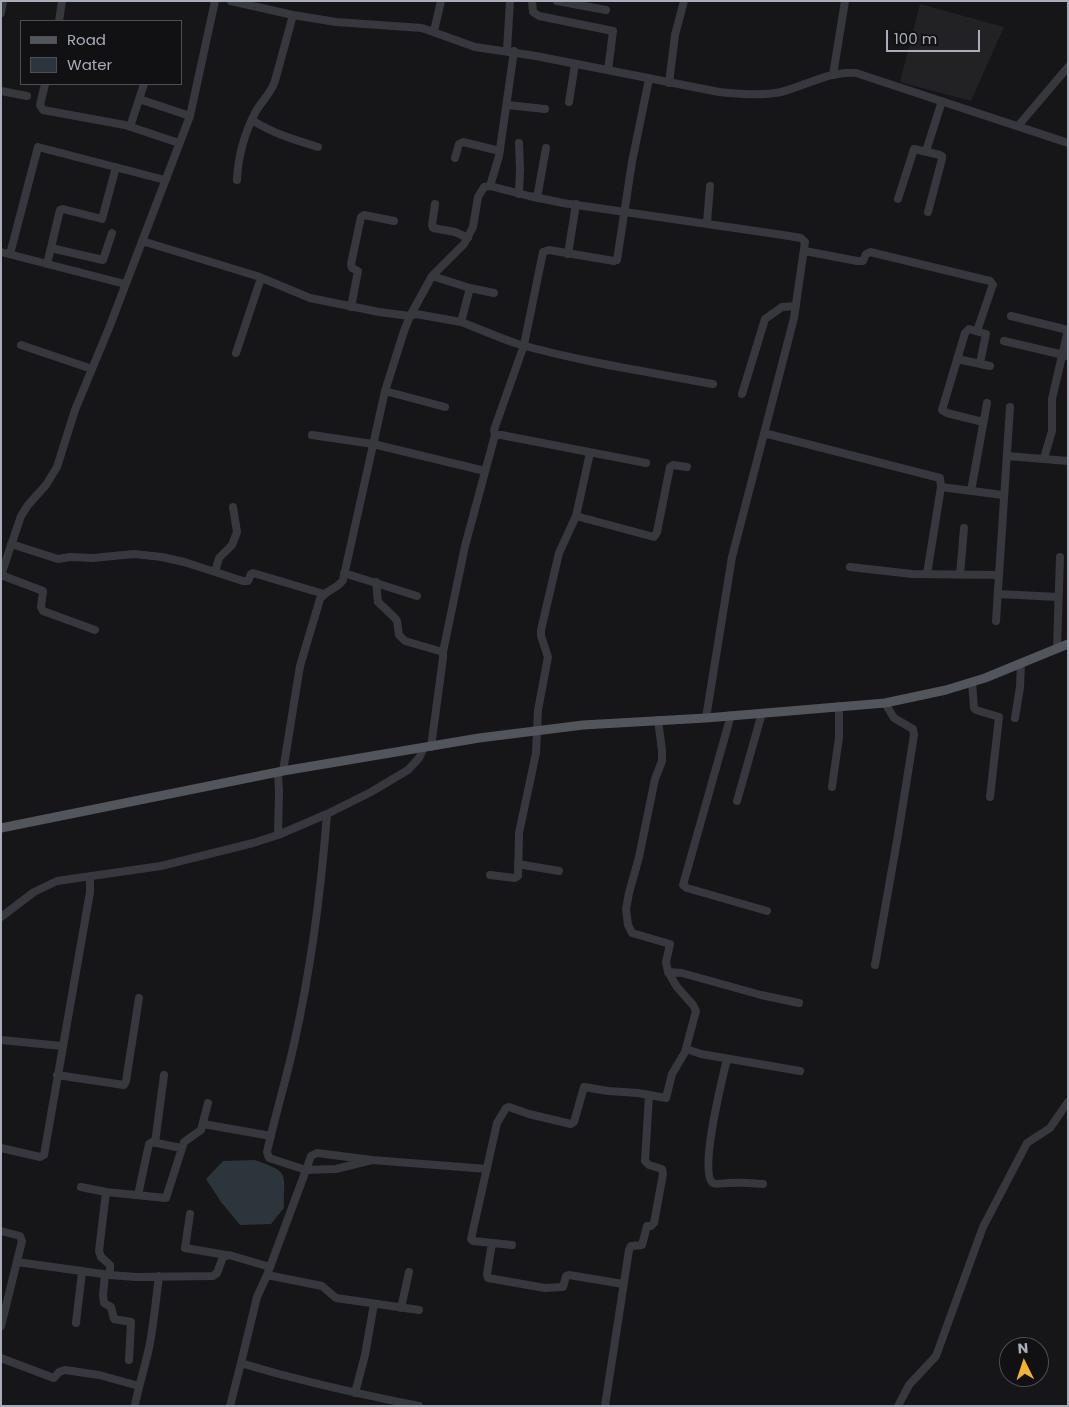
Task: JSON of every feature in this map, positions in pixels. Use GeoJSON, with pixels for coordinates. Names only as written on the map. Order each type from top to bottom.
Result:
{"type":"FeatureCollection","features":[{"type":"Feature","properties":{"kind":"main road"},"geometry":{"type":"LineString","coordinates":[[1,828],[280,772],[479,738],[582,725],[706,718],[886,703],[946,690],[972,682],[1068,644]]}},
{"type":"Feature","properties":{"kind":"street"},"geometry":{"type":"LineString","coordinates":[[1,13],[3,1]]}},
{"type":"Feature","properties":{"kind":"street"},"geometry":{"type":"LineString","coordinates":[[59,20],[62,1]]}},
{"type":"Feature","properties":{"kind":"street"},"geometry":{"type":"LineString","coordinates":[[95,630],[43,611],[40,607],[43,591],[1,575],[4,558],[21,516],[46,485],[57,467],[75,410],[190,116],[215,1]]}},
{"type":"Feature","properties":{"kind":"street"},"geometry":{"type":"LineString","coordinates":[[231,1],[293,15],[336,22],[422,28],[475,47],[510,51],[719,92],[754,94],[782,92],[833,75],[849,72],[856,73],[1068,143]]}},
{"type":"Feature","properties":{"kind":"street"},"geometry":{"type":"LineString","coordinates":[[434,31],[441,1]]}},
{"type":"Feature","properties":{"kind":"street"},"geometry":{"type":"LineString","coordinates":[[490,186],[500,151],[506,105],[510,51],[510,1]]}},
{"type":"Feature","properties":{"kind":"street"},"geometry":{"type":"LineString","coordinates":[[532,1],[533,12],[539,16],[612,31],[608,70]]}},
{"type":"Feature","properties":{"kind":"street"},"geometry":{"type":"LineString","coordinates":[[557,1],[606,10]]}},
{"type":"Feature","properties":{"kind":"street"},"geometry":{"type":"LineString","coordinates":[[669,83],[675,34],[684,1]]}},
{"type":"Feature","properties":{"kind":"street"},"geometry":{"type":"LineString","coordinates":[[833,75],[845,1]]}},
{"type":"Feature","properties":{"kind":"street"},"geometry":{"type":"LineString","coordinates":[[238,180],[239,160],[252,120],[272,90],[293,15]]}},
{"type":"Feature","properties":{"kind":"street"},"geometry":{"type":"LineString","coordinates":[[569,102],[576,64]]}},
{"type":"Feature","properties":{"kind":"street"},"geometry":{"type":"LineString","coordinates":[[1018,126],[1068,68]]}},
{"type":"Feature","properties":{"kind":"street"},"geometry":{"type":"LineString","coordinates":[[1,917],[34,892],[58,881],[161,866],[278,835],[327,814],[371,792],[408,770],[419,758],[427,747],[443,652],[465,546],[495,435],[494,430],[524,345],[544,252],[549,250],[616,261],[626,212],[632,162],[649,79]]}},
{"type":"Feature","properties":{"kind":"street"},"geometry":{"type":"LineString","coordinates":[[45,85],[40,105],[41,109],[130,127],[179,143]]}},
{"type":"Feature","properties":{"kind":"street"},"geometry":{"type":"LineString","coordinates":[[130,127],[144,85]]}},
{"type":"Feature","properties":{"kind":"street"},"geometry":{"type":"LineString","coordinates":[[1,91],[27,96]]}},
{"type":"Feature","properties":{"kind":"street"},"geometry":{"type":"LineString","coordinates":[[139,99],[190,116]]}},
{"type":"Feature","properties":{"kind":"street"},"geometry":{"type":"LineString","coordinates":[[926,151],[942,101]]}},
{"type":"Feature","properties":{"kind":"street"},"geometry":{"type":"LineString","coordinates":[[506,105],[545,109]]}},
{"type":"Feature","properties":{"kind":"street"},"geometry":{"type":"LineString","coordinates":[[252,120],[293,140],[318,147]]}},
{"type":"Feature","properties":{"kind":"street"},"geometry":{"type":"LineString","coordinates":[[455,158],[459,144],[463,142],[500,151]]}},
{"type":"Feature","properties":{"kind":"street"},"geometry":{"type":"LineString","coordinates":[[519,143],[519,194]]}},
{"type":"Feature","properties":{"kind":"street"},"geometry":{"type":"LineString","coordinates":[[10,254],[38,147],[165,180]]}},
{"type":"Feature","properties":{"kind":"street"},"geometry":{"type":"LineString","coordinates":[[537,198],[546,148]]}},
{"type":"Feature","properties":{"kind":"street"},"geometry":{"type":"LineString","coordinates":[[898,199],[912,152],[916,149],[942,156],[928,212]]}},
{"type":"Feature","properties":{"kind":"street"},"geometry":{"type":"LineString","coordinates":[[47,264],[62,209],[102,219],[116,167]]}},
{"type":"Feature","properties":{"kind":"street"},"geometry":{"type":"LineString","coordinates":[[278,835],[280,772],[300,666],[320,599],[324,594],[338,587],[343,580],[385,391],[410,316],[432,276],[444,266],[468,238],[473,227],[478,197],[484,188],[490,186],[537,198],[801,238],[805,242],[796,306],[732,557],[706,718]]}},
{"type":"Feature","properties":{"kind":"street"},"geometry":{"type":"LineString","coordinates":[[707,223],[710,186]]}},
{"type":"Feature","properties":{"kind":"street"},"geometry":{"type":"LineString","coordinates":[[435,204],[432,227],[456,232],[468,238]]}},
{"type":"Feature","properties":{"kind":"street"},"geometry":{"type":"LineString","coordinates":[[568,254],[576,204]]}},
{"type":"Feature","properties":{"kind":"street"},"geometry":{"type":"LineString","coordinates":[[351,307],[358,271],[352,268],[351,264],[361,217],[364,215],[394,222]]}},
{"type":"Feature","properties":{"kind":"street"},"geometry":{"type":"LineString","coordinates":[[51,248],[103,260],[112,233]]}},
{"type":"Feature","properties":{"kind":"street"},"geometry":{"type":"LineString","coordinates":[[142,241],[261,278],[310,298],[351,307],[410,316],[416,314],[461,322],[524,345],[588,361],[713,384]]}},
{"type":"Feature","properties":{"kind":"street"},"geometry":{"type":"LineString","coordinates":[[805,251],[857,262],[870,252],[990,282],[993,284],[977,331]]}},
{"type":"Feature","properties":{"kind":"street"},"geometry":{"type":"LineString","coordinates":[[1,252],[125,284]]}},
{"type":"Feature","properties":{"kind":"street"},"geometry":{"type":"LineString","coordinates":[[432,276],[470,288],[494,293]]}},
{"type":"Feature","properties":{"kind":"street"},"geometry":{"type":"LineString","coordinates":[[236,353],[261,278]]}},
{"type":"Feature","properties":{"kind":"street"},"geometry":{"type":"LineString","coordinates":[[461,322],[470,288]]}},
{"type":"Feature","properties":{"kind":"street"},"geometry":{"type":"LineString","coordinates":[[742,394],[765,319],[782,307],[796,306]]}},
{"type":"Feature","properties":{"kind":"street"},"geometry":{"type":"LineString","coordinates":[[1011,316],[1068,330],[1065,355],[1052,399],[1052,431],[1044,458]]}},
{"type":"Feature","properties":{"kind":"street"},"geometry":{"type":"LineString","coordinates":[[980,363],[987,338],[984,333],[967,330],[942,410],[983,422]]}},
{"type":"Feature","properties":{"kind":"street"},"geometry":{"type":"LineString","coordinates":[[1004,341],[1065,355]]}},
{"type":"Feature","properties":{"kind":"street"},"geometry":{"type":"LineString","coordinates":[[21,345],[92,368]]}},
{"type":"Feature","properties":{"kind":"street"},"geometry":{"type":"LineString","coordinates":[[957,359],[990,366]]}},
{"type":"Feature","properties":{"kind":"street"},"geometry":{"type":"LineString","coordinates":[[385,391],[445,407]]}},
{"type":"Feature","properties":{"kind":"street"},"geometry":{"type":"LineString","coordinates":[[971,491],[987,404]]}},
{"type":"Feature","properties":{"kind":"street"},"geometry":{"type":"LineString","coordinates":[[996,621],[1010,407]]}},
{"type":"Feature","properties":{"kind":"street"},"geometry":{"type":"LineString","coordinates":[[764,433],[938,476],[941,487],[927,574]]}},
{"type":"Feature","properties":{"kind":"street"},"geometry":{"type":"LineString","coordinates":[[312,435],[373,444],[485,471]]}},
{"type":"Feature","properties":{"kind":"street"},"geometry":{"type":"LineString","coordinates":[[495,435],[646,463]]}},
{"type":"Feature","properties":{"kind":"street"},"geometry":{"type":"LineString","coordinates":[[490,875],[517,878],[518,833],[536,753],[538,710],[548,657],[542,630],[559,553],[576,516],[590,452]]}},
{"type":"Feature","properties":{"kind":"street"},"geometry":{"type":"LineString","coordinates":[[1007,456],[1068,461]]}},
{"type":"Feature","properties":{"kind":"street"},"geometry":{"type":"LineString","coordinates":[[576,516],[654,537],[657,532],[670,467],[673,465],[687,467]]}},
{"type":"Feature","properties":{"kind":"street"},"geometry":{"type":"LineString","coordinates":[[941,487],[1004,495]]}},
{"type":"Feature","properties":{"kind":"street"},"geometry":{"type":"LineString","coordinates":[[215,572],[219,558],[232,545],[237,532],[233,507]]}},
{"type":"Feature","properties":{"kind":"street"},"geometry":{"type":"LineString","coordinates":[[960,575],[964,528]]}},
{"type":"Feature","properties":{"kind":"street"},"geometry":{"type":"LineString","coordinates":[[11,544],[53,559],[145,555],[184,562],[243,581],[248,581],[251,574],[255,573],[324,594]]}},
{"type":"Feature","properties":{"kind":"street"},"geometry":{"type":"LineString","coordinates":[[1057,649],[1060,558]]}},
{"type":"Feature","properties":{"kind":"street"},"geometry":{"type":"LineString","coordinates":[[850,567],[927,574],[999,575]]}},
{"type":"Feature","properties":{"kind":"street"},"geometry":{"type":"LineString","coordinates":[[344,573],[417,596]]}},
{"type":"Feature","properties":{"kind":"street"},"geometry":{"type":"LineString","coordinates":[[376,582],[378,602],[396,621],[401,638],[405,641],[443,652]]}},
{"type":"Feature","properties":{"kind":"street"},"geometry":{"type":"LineString","coordinates":[[998,594],[1058,597]]}},
{"type":"Feature","properties":{"kind":"street"},"geometry":{"type":"LineString","coordinates":[[1015,718],[1020,687],[1021,663]]}},
{"type":"Feature","properties":{"kind":"street"},"geometry":{"type":"LineString","coordinates":[[972,682],[974,708],[998,716],[999,719],[990,797]]}},
{"type":"Feature","properties":{"kind":"street"},"geometry":{"type":"LineString","coordinates":[[874,965],[914,735],[913,729],[894,718],[886,703]]}},
{"type":"Feature","properties":{"kind":"street"},"geometry":{"type":"LineString","coordinates":[[832,787],[839,737],[839,706]]}},
{"type":"Feature","properties":{"kind":"street"},"geometry":{"type":"LineString","coordinates":[[737,801],[762,712]]}},
{"type":"Feature","properties":{"kind":"street"},"geometry":{"type":"LineString","coordinates":[[731,715],[684,885],[687,888],[767,912]]}},
{"type":"Feature","properties":{"kind":"street"},"geometry":{"type":"LineString","coordinates":[[512,1245],[473,1241],[472,1239],[498,1119],[507,1107],[571,1124],[574,1122],[584,1087],[663,1098],[667,1096],[672,1074],[686,1049],[696,1012],[693,1005],[668,972],[666,962],[670,944],[632,933],[628,925],[626,909],[655,779],[662,761],[658,720]]}},
{"type":"Feature","properties":{"kind":"street"},"geometry":{"type":"LineString","coordinates":[[327,814],[324,862],[311,952],[294,1044],[267,1152],[269,1158],[306,1170],[336,1169],[355,1166],[372,1160]]}},
{"type":"Feature","properties":{"kind":"street"},"geometry":{"type":"LineString","coordinates":[[518,864],[559,871]]}},
{"type":"Feature","properties":{"kind":"street"},"geometry":{"type":"LineString","coordinates":[[1,1148],[42,1157],[90,892],[90,876]]}},
{"type":"Feature","properties":{"kind":"street"},"geometry":{"type":"LineString","coordinates":[[668,972],[682,973],[761,995],[799,1003]]}},
{"type":"Feature","properties":{"kind":"street"},"geometry":{"type":"LineString","coordinates":[[57,1074],[124,1084],[139,998]]}},
{"type":"Feature","properties":{"kind":"street"},"geometry":{"type":"LineString","coordinates":[[1,1040],[62,1046]]}},
{"type":"Feature","properties":{"kind":"street"},"geometry":{"type":"LineString","coordinates":[[686,1049],[726,1059],[800,1071]]}},
{"type":"Feature","properties":{"kind":"street"},"geometry":{"type":"LineString","coordinates":[[726,1059],[710,1143],[709,1178],[716,1184],[740,1182],[763,1184]]}},
{"type":"Feature","properties":{"kind":"street"},"geometry":{"type":"LineString","coordinates":[[154,1143],[164,1075]]}},
{"type":"Feature","properties":{"kind":"street"},"geometry":{"type":"LineString","coordinates":[[605,1406],[629,1248],[642,1245],[647,1226],[654,1224],[663,1174],[662,1168],[649,1165],[645,1161],[650,1095]]}},
{"type":"Feature","properties":{"kind":"street"},"geometry":{"type":"LineString","coordinates":[[898,1406],[909,1385],[936,1356],[982,1227],[1018,1160],[1028,1143],[1050,1128],[1068,1102]]}},
{"type":"Feature","properties":{"kind":"street"},"geometry":{"type":"LineString","coordinates":[[81,1187],[106,1192],[166,1198],[181,1148],[186,1139],[199,1132],[204,1124],[208,1103]]}},
{"type":"Feature","properties":{"kind":"street"},"geometry":{"type":"LineString","coordinates":[[204,1124],[270,1136]]}},
{"type":"Feature","properties":{"kind":"street"},"geometry":{"type":"LineString","coordinates":[[138,1195],[150,1143],[181,1148]]}},
{"type":"Feature","properties":{"kind":"street"},"geometry":{"type":"LineString","coordinates":[[230,1406],[255,1304],[311,1156],[317,1152],[372,1160],[487,1169]]}},
{"type":"Feature","properties":{"kind":"street"},"geometry":{"type":"LineString","coordinates":[[106,1192],[99,1251],[101,1257],[110,1265],[102,1295],[104,1303],[111,1307],[114,1318],[131,1322],[129,1360]]}},
{"type":"Feature","properties":{"kind":"street"},"geometry":{"type":"LineString","coordinates":[[190,1214],[185,1248],[229,1255],[270,1267]]}},
{"type":"Feature","properties":{"kind":"street"},"geometry":{"type":"LineString","coordinates":[[1,1231],[18,1235],[22,1238],[1,1326]]}},
{"type":"Feature","properties":{"kind":"street"},"geometry":{"type":"LineString","coordinates":[[492,1243],[488,1278],[545,1288],[563,1287],[566,1276],[569,1275],[624,1284]]}},
{"type":"Feature","properties":{"kind":"street"},"geometry":{"type":"LineString","coordinates":[[17,1262],[107,1275],[213,1276],[217,1274],[221,1260],[226,1255]]}},
{"type":"Feature","properties":{"kind":"street"},"geometry":{"type":"LineString","coordinates":[[76,1323],[82,1272]]}},
{"type":"Feature","properties":{"kind":"street"},"geometry":{"type":"LineString","coordinates":[[401,1308],[409,1272]]}},
{"type":"Feature","properties":{"kind":"street"},"geometry":{"type":"LineString","coordinates":[[267,1275],[322,1286],[336,1298],[419,1310]]}},
{"type":"Feature","properties":{"kind":"street"},"geometry":{"type":"LineString","coordinates":[[136,1405],[138,1386],[150,1342],[159,1276]]}},
{"type":"Feature","properties":{"kind":"street"},"geometry":{"type":"LineString","coordinates":[[355,1393],[365,1355],[374,1304]]}},
{"type":"Feature","properties":{"kind":"street"},"geometry":{"type":"LineString","coordinates":[[1,1358],[51,1378],[54,1378],[59,1372],[64,1370],[99,1375],[138,1386]]}},
{"type":"Feature","properties":{"kind":"street"},"geometry":{"type":"LineString","coordinates":[[241,1363],[280,1375],[419,1406]]}},
{"type":"Feature","properties":{"kind":"shaded area"},"geometry":{"type":"Polygon","coordinates":[[[920,4],[1004,27],[971,101],[900,82],[920,4]]]}},
{"type":"Feature","properties":{"kind":"water"},"geometry":{"type":"Polygon","coordinates":[[[255,1160],[280,1171],[283,1175],[284,1208],[271,1224],[240,1225],[221,1202],[206,1179],[223,1161],[255,1160]]]}}]}
